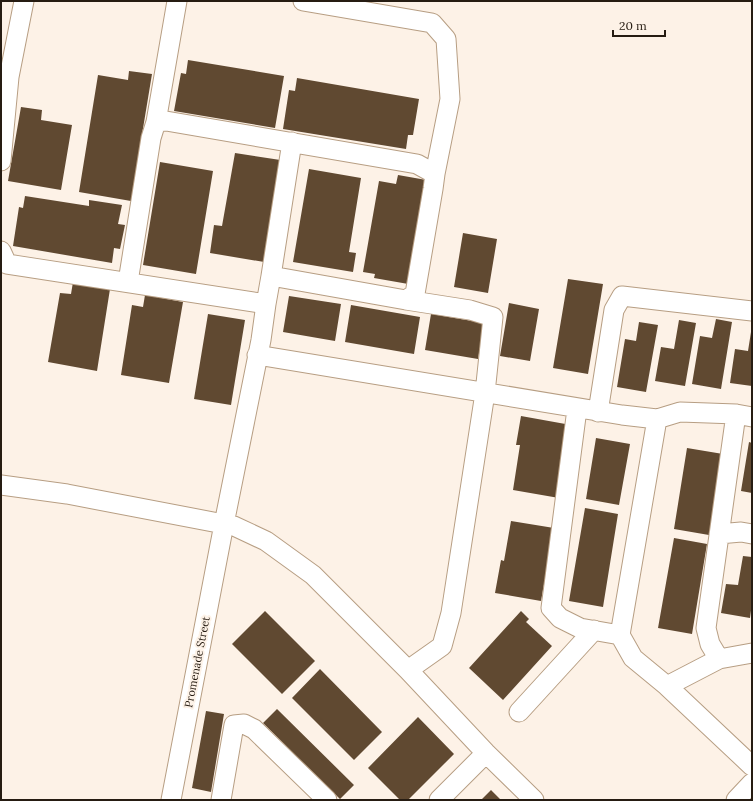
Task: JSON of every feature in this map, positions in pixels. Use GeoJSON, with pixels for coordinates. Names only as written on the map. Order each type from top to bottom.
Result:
{"type":"FeatureCollection","features":[{"type":"Feature","properties":{"kind":"street"},"geometry":{"type":"LineString","coordinates":[[1,161],[9,77],[24,1]]}},
{"type":"Feature","properties":{"kind":"street"},"geometry":{"type":"LineString","coordinates":[[128,282],[151,138],[156,122],[177,1]]}},
{"type":"Feature","properties":{"kind":"street"},"geometry":{"type":"LineString","coordinates":[[303,1],[432,23],[446,39],[450,99],[414,294],[406,300]]}},
{"type":"Feature","properties":{"kind":"street"},"geometry":{"type":"LineString","coordinates":[[156,122],[166,121],[417,164],[435,174]]}},
{"type":"Feature","properties":{"kind":"street","name":"Promenade Street"},"geometry":{"type":"LineString","coordinates":[[171,800],[257,355],[292,142]]}},
{"type":"Feature","properties":{"kind":"street"},"geometry":{"type":"LineString","coordinates":[[1,251],[7,264],[266,304]]}},
{"type":"Feature","properties":{"kind":"street"},"geometry":{"type":"LineString","coordinates":[[271,276],[470,310],[493,317],[485,393],[451,613],[442,646],[408,670]]}},
{"type":"Feature","properties":{"kind":"street"},"geometry":{"type":"LineString","coordinates":[[598,412],[614,310],[622,296],[752,311]]}},
{"type":"Feature","properties":{"kind":"street"},"geometry":{"type":"LineString","coordinates":[[257,355],[598,412],[658,419],[680,412],[744,415],[719,534],[706,628],[710,644],[719,659]]}},
{"type":"Feature","properties":{"kind":"street"},"geometry":{"type":"LineString","coordinates":[[577,409],[551,608],[560,618],[580,628],[620,635]]}},
{"type":"Feature","properties":{"kind":"street"},"geometry":{"type":"LineString","coordinates":[[658,419],[620,635],[633,658],[667,686],[752,766]]}},
{"type":"Feature","properties":{"kind":"street"},"geometry":{"type":"LineString","coordinates":[[1,485],[66,494],[234,526],[266,541],[313,575],[408,670],[486,754],[534,800]]}},
{"type":"Feature","properties":{"kind":"street"},"geometry":{"type":"LineString","coordinates":[[719,534],[741,532],[752,534]]}},
{"type":"Feature","properties":{"kind":"street"},"geometry":{"type":"LineString","coordinates":[[519,712],[594,630]]}},
{"type":"Feature","properties":{"kind":"street"},"geometry":{"type":"LineString","coordinates":[[667,686],[719,659],[752,653]]}},
{"type":"Feature","properties":{"kind":"street"},"geometry":{"type":"LineString","coordinates":[[221,800],[234,725],[244,724],[254,729],[327,800]]}},
{"type":"Feature","properties":{"kind":"street"},"geometry":{"type":"LineString","coordinates":[[439,800],[486,754]]}},
{"type":"Feature","properties":{"kind":"street"},"geometry":{"type":"LineString","coordinates":[[736,800],[752,783]]}},
{"type":"Feature","properties":{"kind":"building"},"geometry":{"type":"Polygon","coordinates":[[[188,60],[284,76],[275,128],[174,111],[181,73],[186,74],[188,60]]]}},
{"type":"Feature","properties":{"kind":"building"},"geometry":{"type":"Polygon","coordinates":[[[129,71],[152,74],[131,201],[79,192],[98,75],[128,80],[129,71]]]}},
{"type":"Feature","properties":{"kind":"building"},"geometry":{"type":"Polygon","coordinates":[[[297,78],[419,99],[413,135],[408,135],[406,149],[283,129],[289,90],[295,91],[297,78]]]}},
{"type":"Feature","properties":{"kind":"building"},"geometry":{"type":"Polygon","coordinates":[[[21,107],[42,110],[41,120],[72,125],[61,190],[8,181],[21,107]]]}},
{"type":"Feature","properties":{"kind":"building"},"geometry":{"type":"Polygon","coordinates":[[[235,153],[287,161],[270,263],[210,253],[214,225],[222,226],[235,153]]]}},
{"type":"Feature","properties":{"kind":"building"},"geometry":{"type":"Polygon","coordinates":[[[160,162],[213,171],[196,274],[143,265],[160,162]]]}},
{"type":"Feature","properties":{"kind":"building"},"geometry":{"type":"Polygon","coordinates":[[[309,169],[361,178],[349,252],[356,253],[353,272],[293,262],[309,169]]]}},
{"type":"Feature","properties":{"kind":"building"},"geometry":{"type":"Polygon","coordinates":[[[398,175],[432,181],[414,285],[374,278],[375,274],[363,272],[379,181],[396,184],[398,175]]]}},
{"type":"Feature","properties":{"kind":"building"},"geometry":{"type":"Polygon","coordinates":[[[25,196],[89,206],[89,200],[122,205],[118,224],[125,225],[120,249],[114,248],[112,263],[13,246],[19,207],[23,208],[25,196]]]}},
{"type":"Feature","properties":{"kind":"building"},"geometry":{"type":"Polygon","coordinates":[[[463,233],[497,239],[488,293],[454,287],[463,233]]]}},
{"type":"Feature","properties":{"kind":"building"},"geometry":{"type":"Polygon","coordinates":[[[568,279],[603,284],[588,374],[553,368],[568,279]]]}},
{"type":"Feature","properties":{"kind":"building"},"geometry":{"type":"Polygon","coordinates":[[[73,282],[110,289],[97,371],[48,362],[60,293],[71,294],[73,282]]]}},
{"type":"Feature","properties":{"kind":"building"},"geometry":{"type":"Polygon","coordinates":[[[145,295],[183,302],[169,383],[121,375],[132,305],[143,307],[145,295]]]}},
{"type":"Feature","properties":{"kind":"building"},"geometry":{"type":"Polygon","coordinates":[[[289,296],[341,304],[335,341],[283,332],[289,296]]]}},
{"type":"Feature","properties":{"kind":"building"},"geometry":{"type":"Polygon","coordinates":[[[509,303],[539,309],[530,361],[500,356],[509,303]]]}},
{"type":"Feature","properties":{"kind":"building"},"geometry":{"type":"Polygon","coordinates":[[[351,305],[420,317],[414,354],[345,342],[351,305]]]}},
{"type":"Feature","properties":{"kind":"building"},"geometry":{"type":"Polygon","coordinates":[[[208,314],[245,320],[231,405],[194,399],[208,314]]]}},
{"type":"Feature","properties":{"kind":"building"},"geometry":{"type":"Polygon","coordinates":[[[431,314],[484,323],[478,359],[425,350],[431,314]]]}},
{"type":"Feature","properties":{"kind":"building"},"geometry":{"type":"Polygon","coordinates":[[[716,319],[732,322],[721,389],[692,384],[700,336],[712,338],[716,319]]]}},
{"type":"Feature","properties":{"kind":"building"},"geometry":{"type":"Polygon","coordinates":[[[679,320],[696,323],[685,386],[655,381],[661,347],[674,349],[679,320]]]}},
{"type":"Feature","properties":{"kind":"building"},"geometry":{"type":"Polygon","coordinates":[[[639,322],[658,325],[646,392],[617,387],[625,339],[636,341],[639,322]]]}},
{"type":"Feature","properties":{"kind":"building"},"geometry":{"type":"Polygon","coordinates":[[[751,332],[752,386],[730,383],[735,349],[748,351],[751,332]]]}},
{"type":"Feature","properties":{"kind":"building"},"geometry":{"type":"Polygon","coordinates":[[[521,416],[571,425],[559,498],[513,490],[520,445],[516,445],[521,416]]]}},
{"type":"Feature","properties":{"kind":"building"},"geometry":{"type":"Polygon","coordinates":[[[596,438],[630,444],[619,505],[586,499],[596,438]]]}},
{"type":"Feature","properties":{"kind":"building"},"geometry":{"type":"Polygon","coordinates":[[[749,442],[752,443],[752,493],[741,491],[749,442]]]}},
{"type":"Feature","properties":{"kind":"building"},"geometry":{"type":"Polygon","coordinates":[[[687,448],[723,454],[709,535],[674,529],[687,448]]]}},
{"type":"Feature","properties":{"kind":"building"},"geometry":{"type":"Polygon","coordinates":[[[585,508],[618,514],[603,607],[569,601],[585,508]]]}},
{"type":"Feature","properties":{"kind":"building"},"geometry":{"type":"Polygon","coordinates":[[[511,521],[554,528],[541,601],[495,593],[501,560],[504,561],[511,521]]]}},
{"type":"Feature","properties":{"kind":"building"},"geometry":{"type":"Polygon","coordinates":[[[674,538],[707,544],[692,634],[658,628],[674,538]]]}},
{"type":"Feature","properties":{"kind":"building"},"geometry":{"type":"Polygon","coordinates":[[[743,556],[752,557],[752,603],[750,618],[721,613],[726,584],[738,585],[743,556]]]}},
{"type":"Feature","properties":{"kind":"building"},"geometry":{"type":"Polygon","coordinates":[[[265,611],[315,661],[282,694],[232,644],[265,611]]]}},
{"type":"Feature","properties":{"kind":"building"},"geometry":{"type":"Polygon","coordinates":[[[521,611],[529,619],[526,622],[552,646],[503,700],[469,668],[521,611]]]}},
{"type":"Feature","properties":{"kind":"building"},"geometry":{"type":"Polygon","coordinates":[[[320,669],[382,732],[354,760],[292,698],[320,669]]]}},
{"type":"Feature","properties":{"kind":"building"},"geometry":{"type":"Polygon","coordinates":[[[277,709],[354,785],[340,799],[263,723],[277,709]]]}},
{"type":"Feature","properties":{"kind":"building"},"geometry":{"type":"Polygon","coordinates":[[[206,711],[224,714],[211,792],[192,788],[206,711]]]}},
{"type":"Feature","properties":{"kind":"building"},"geometry":{"type":"Polygon","coordinates":[[[418,717],[454,754],[408,800],[400,800],[368,768],[418,717]]]}},
{"type":"Feature","properties":{"kind":"building"},"geometry":{"type":"Polygon","coordinates":[[[491,790],[501,800],[481,800],[491,790]]]}}]}
